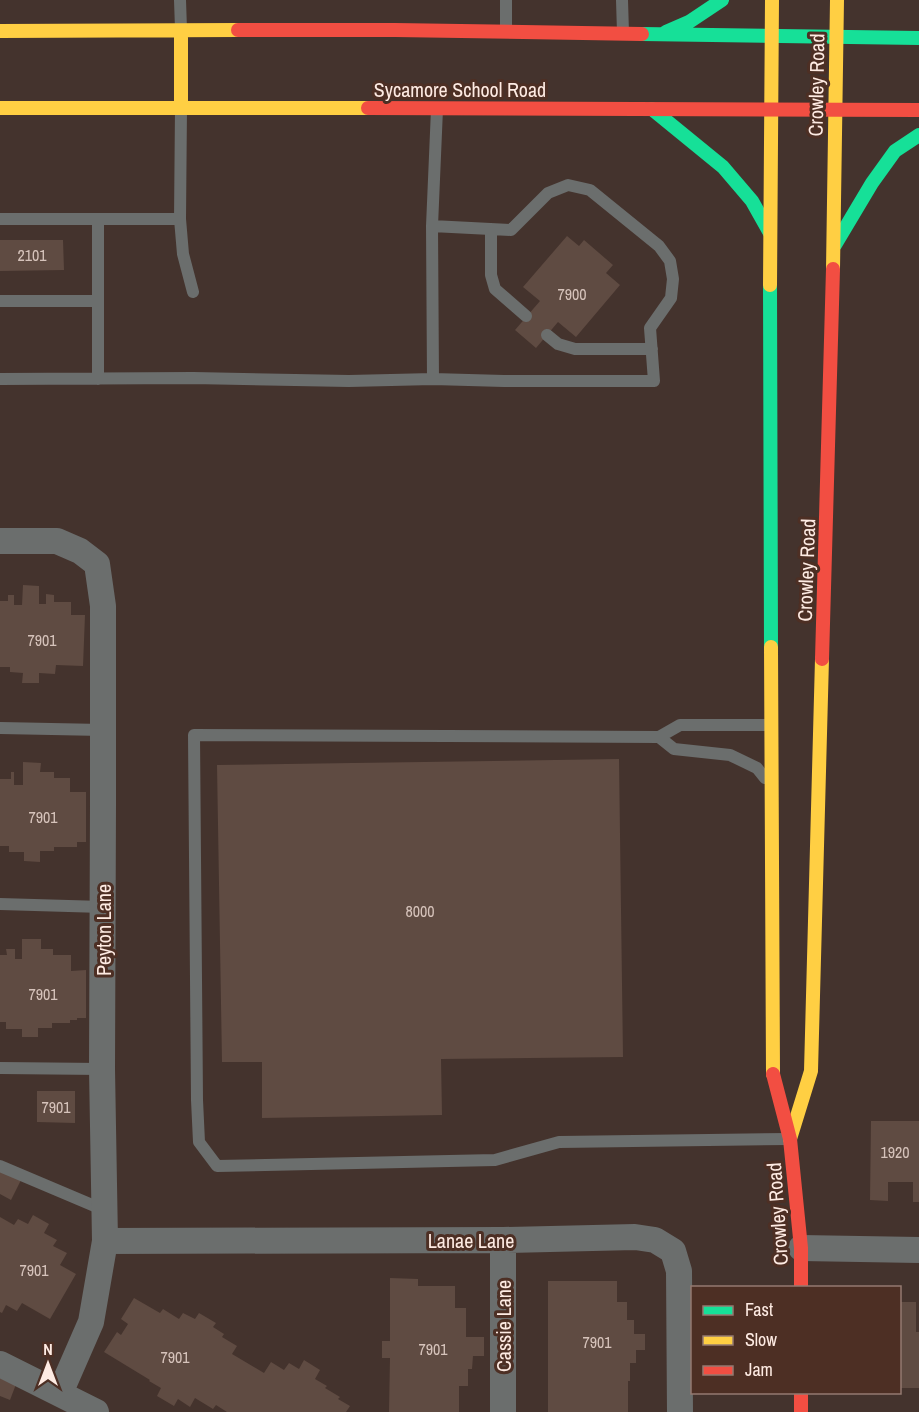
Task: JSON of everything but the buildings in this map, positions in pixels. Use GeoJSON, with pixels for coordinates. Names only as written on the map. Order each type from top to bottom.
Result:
{"type":"FeatureCollection","features":[{"type":"Feature","properties":{"kind":"main road"},"geometry":{"type":"LineString","coordinates":[[664,34],[722,0]]}},
{"type":"Feature","properties":{"kind":"main road","name":"Crowley Road"},"geometry":{"type":"LineString","coordinates":[[772,0],[770,233],[773,1073],[790,1139],[801,1248],[801,1286]]}},
{"type":"Feature","properties":{"kind":"main road","name":"Crowley Road"},"geometry":{"type":"LineString","coordinates":[[790,1139],[812,1071],[834,246],[837,0]]}},
{"type":"Feature","properties":{"kind":"main road"},"geometry":{"type":"LineString","coordinates":[[0,31],[506,32],[919,38]]}},
{"type":"Feature","properties":{"kind":"main road"},"geometry":{"type":"LineString","coordinates":[[181,31],[181,107]]}},
{"type":"Feature","properties":{"kind":"main road","name":"Sycamore School Road"},"geometry":{"type":"LineString","coordinates":[[0,108],[835,108],[919,110]]}},
{"type":"Feature","properties":{"kind":"main road"},"geometry":{"type":"LineString","coordinates":[[652,108],[723,167],[752,201],[770,233]]}},
{"type":"Feature","properties":{"kind":"main road"},"geometry":{"type":"LineString","coordinates":[[834,246],[872,183],[895,151],[919,135]]}},
{"type":"Feature","properties":{"kind":"main road"},"geometry":{"type":"LineString","coordinates":[[772,725],[782,739]]}},
{"type":"Feature","properties":{"kind":"main road"},"geometry":{"type":"LineString","coordinates":[[802,963],[814,995]]}},
{"type":"Feature","properties":{"kind":"main road"},"geometry":{"type":"LineString","coordinates":[[801,1394],[801,1412]]}},
{"type":"Feature","properties":{"kind":"street","name":"Peyton Lane"},"geometry":{"type":"LineString","coordinates":[[0,541],[57,541],[80,551],[97,564],[103,606],[102,1069],[105,1240],[91,1322],[60,1393]]}},
{"type":"Feature","properties":{"kind":"street","name":"Lanae Lane"},"geometry":{"type":"LineString","coordinates":[[105,1240],[503,1240],[635,1237],[655,1240],[672,1251],[679,1271],[680,1412]]}},
{"type":"Feature","properties":{"kind":"street","name":"Cassie Lane"},"geometry":{"type":"LineString","coordinates":[[503,1240],[503,1412]]}},
{"type":"Feature","properties":{"kind":"street"},"geometry":{"type":"LineString","coordinates":[[801,1248],[919,1250]]}},
{"type":"Feature","properties":{"kind":"street"},"geometry":{"type":"LineString","coordinates":[[0,1364],[96,1412]]}},
{"type":"Feature","properties":{"kind":"lane"},"geometry":{"type":"LineString","coordinates":[[180,0],[181,31]]}},
{"type":"Feature","properties":{"kind":"lane"},"geometry":{"type":"LineString","coordinates":[[506,0],[506,32]]}},
{"type":"Feature","properties":{"kind":"lane"},"geometry":{"type":"LineString","coordinates":[[622,0],[623,33]]}},
{"type":"Feature","properties":{"kind":"lane"},"geometry":{"type":"LineString","coordinates":[[181,107],[180,219],[183,254],[193,292]]}},
{"type":"Feature","properties":{"kind":"lane"},"geometry":{"type":"LineString","coordinates":[[433,379],[432,226],[437,108]]}},
{"type":"Feature","properties":{"kind":"lane"},"geometry":{"type":"LineString","coordinates":[[0,379],[654,381],[650,328],[671,298],[673,279],[670,261],[659,246],[590,190],[568,185],[548,193],[511,230],[432,226]]}},
{"type":"Feature","properties":{"kind":"lane"},"geometry":{"type":"LineString","coordinates":[[0,219],[180,219]]}},
{"type":"Feature","properties":{"kind":"lane"},"geometry":{"type":"LineString","coordinates":[[98,219],[98,379]]}},
{"type":"Feature","properties":{"kind":"lane"},"geometry":{"type":"LineString","coordinates":[[491,229],[491,275],[495,289],[526,316]]}},
{"type":"Feature","properties":{"kind":"lane"},"geometry":{"type":"LineString","coordinates":[[0,301],[98,301]]}},
{"type":"Feature","properties":{"kind":"lane"},"geometry":{"type":"LineString","coordinates":[[548,335],[558,344],[575,349],[652,349]]}},
{"type":"Feature","properties":{"kind":"lane"},"geometry":{"type":"LineString","coordinates":[[772,725],[680,726],[659,737],[194,735],[199,1142],[217,1166],[495,1160],[559,1142],[790,1139]]}},
{"type":"Feature","properties":{"kind":"lane"},"geometry":{"type":"LineString","coordinates":[[0,728],[103,730]]}},
{"type":"Feature","properties":{"kind":"lane"},"geometry":{"type":"LineString","coordinates":[[659,737],[674,749],[730,754],[757,768],[772,787]]}},
{"type":"Feature","properties":{"kind":"lane"},"geometry":{"type":"LineString","coordinates":[[0,904],[103,907]]}},
{"type":"Feature","properties":{"kind":"lane"},"geometry":{"type":"LineString","coordinates":[[0,1068],[102,1069]]}},
{"type":"Feature","properties":{"kind":"lane"},"geometry":{"type":"LineString","coordinates":[[0,1166],[104,1210]]}},
{"type":"Feature","properties":{"kind":"traffic: fast"},"geometry":{"type":"LineString","coordinates":[[666,32],[689,22],[722,0]]}},
{"type":"Feature","properties":{"kind":"traffic: fast"},"geometry":{"type":"LineString","coordinates":[[642,34],[919,38]]}},
{"type":"Feature","properties":{"kind":"traffic: fast"},"geometry":{"type":"LineString","coordinates":[[652,109],[723,167],[752,201],[770,233]]}},
{"type":"Feature","properties":{"kind":"traffic: fast"},"geometry":{"type":"LineString","coordinates":[[835,245],[872,183],[895,151],[919,135]]}},
{"type":"Feature","properties":{"kind":"traffic: fast"},"geometry":{"type":"LineString","coordinates":[[770,285],[771,647]]}},
{"type":"Feature","properties":{"kind":"traffic: slow"},"geometry":{"type":"LineString","coordinates":[[770,285],[772,0]]}},
{"type":"Feature","properties":{"kind":"traffic: slow"},"geometry":{"type":"LineString","coordinates":[[833,269],[837,0]]}},
{"type":"Feature","properties":{"kind":"traffic: slow"},"geometry":{"type":"LineString","coordinates":[[0,31],[238,30]]}},
{"type":"Feature","properties":{"kind":"traffic: slow"},"geometry":{"type":"LineString","coordinates":[[181,31],[181,107]]}},
{"type":"Feature","properties":{"kind":"traffic: slow"},"geometry":{"type":"LineString","coordinates":[[0,108],[368,108]]}},
{"type":"Feature","properties":{"kind":"traffic: slow"},"geometry":{"type":"LineString","coordinates":[[771,647],[773,1074]]}},
{"type":"Feature","properties":{"kind":"traffic: slow"},"geometry":{"type":"LineString","coordinates":[[790,1139],[811,1071],[822,659]]}},
{"type":"Feature","properties":{"kind":"traffic: jam"},"geometry":{"type":"LineString","coordinates":[[238,30],[642,34]]}},
{"type":"Feature","properties":{"kind":"traffic: jam"},"geometry":{"type":"LineString","coordinates":[[368,108],[919,110]]}},
{"type":"Feature","properties":{"kind":"traffic: jam"},"geometry":{"type":"LineString","coordinates":[[822,659],[833,269]]}},
{"type":"Feature","properties":{"kind":"traffic: jam"},"geometry":{"type":"LineString","coordinates":[[773,1074],[790,1139],[801,1248],[801,1286]]}},
{"type":"Feature","properties":{"kind":"traffic: jam"},"geometry":{"type":"LineString","coordinates":[[801,1394],[801,1412]]}}]}
